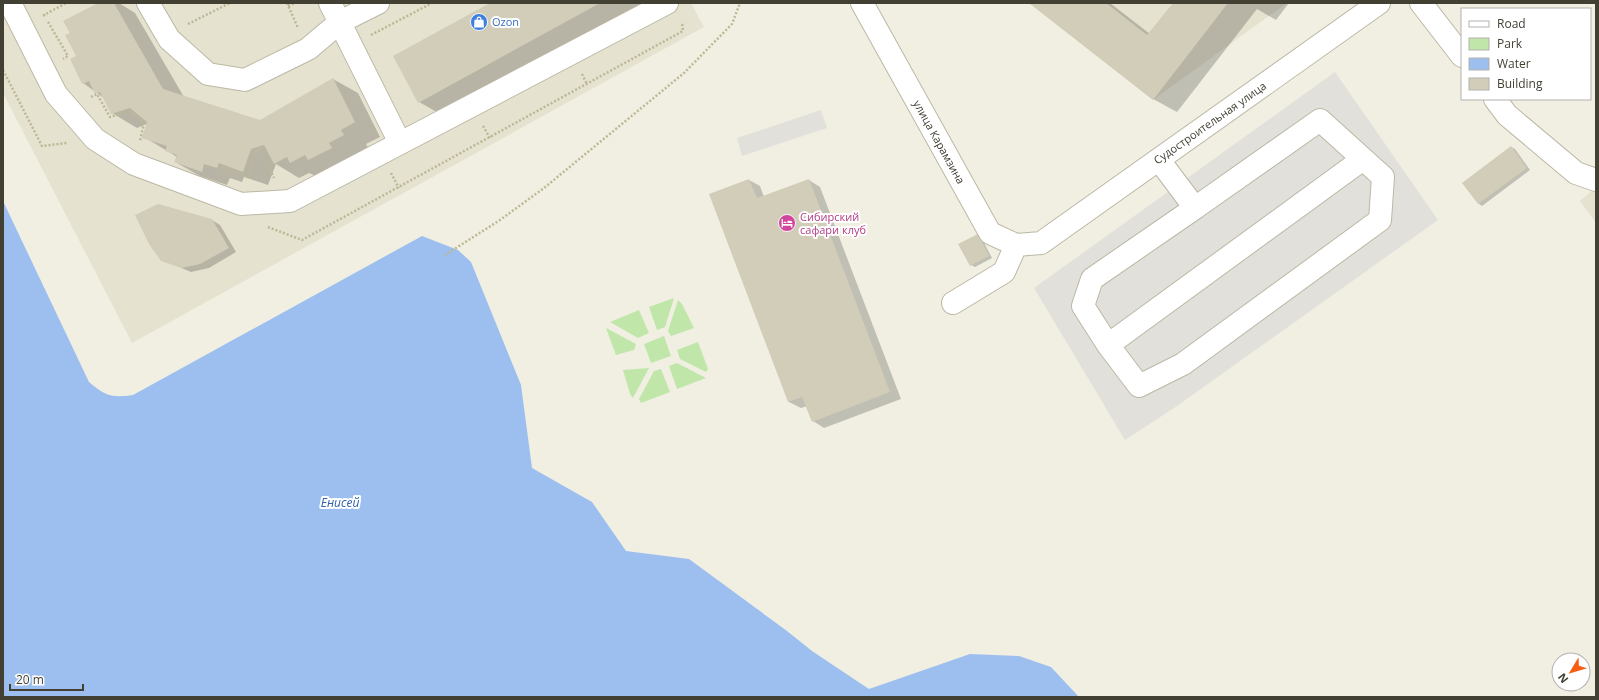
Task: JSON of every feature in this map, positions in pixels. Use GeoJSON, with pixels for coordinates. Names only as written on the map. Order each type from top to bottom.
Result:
{"type":"FeatureCollection","features":[{"type":"Feature","properties":{"kind":"street"},"geometry":{"type":"LineString","coordinates":[[148,3],[169,39],[208,74],[245,80],[308,49],[340,22],[378,3]]}},
{"type":"Feature","properties":{"kind":"street"},"geometry":{"type":"LineString","coordinates":[[330,3],[400,143]]}},
{"type":"Feature","properties":{"kind":"street"},"geometry":{"type":"LineString","coordinates":[[15,5],[56,94],[95,139],[134,164],[241,204],[290,201],[667,3]]}},
{"type":"Feature","properties":{"kind":"street","name":"улица Карамзина"},"geometry":{"type":"LineString","coordinates":[[862,3],[990,233],[1016,245],[1041,243]]}},
{"type":"Feature","properties":{"kind":"street","name":"Судостроительная улица"},"geometry":{"type":"LineString","coordinates":[[1041,243],[1379,3]]}},
{"type":"Feature","properties":{"kind":"street"},"geometry":{"type":"LineString","coordinates":[[1421,3],[1461,55]]}},
{"type":"Feature","properties":{"kind":"street"},"geometry":{"type":"LineString","coordinates":[[1496,100],[1507,115],[1576,173],[1596,180]]}},
{"type":"Feature","properties":{"kind":"street"},"geometry":{"type":"LineString","coordinates":[[1320,120],[1363,159],[1383,177],[1380,220],[1190,359],[1139,386],[1108,345],[1083,306],[1092,279],[1320,120]]}},
{"type":"Feature","properties":{"kind":"street"},"geometry":{"type":"LineString","coordinates":[[1108,345],[1363,159]]}},
{"type":"Feature","properties":{"kind":"street"},"geometry":{"type":"LineString","coordinates":[[1158,160],[1195,208]]}},
{"type":"Feature","properties":{"kind":"street"},"geometry":{"type":"LineString","coordinates":[[953,303],[1004,272],[1016,245]]}},
{"type":"Feature","properties":{"kind":"path"},"geometry":{"type":"LineString","coordinates":[[64,65],[61,60],[68,56],[44,15],[66,3]]}},
{"type":"Feature","properties":{"kind":"path"},"geometry":{"type":"LineString","coordinates":[[169,39],[185,26],[230,3]]}},
{"type":"Feature","properties":{"kind":"path"},"geometry":{"type":"LineString","coordinates":[[288,6],[294,3]]}},
{"type":"Feature","properties":{"kind":"path"},"geometry":{"type":"LineString","coordinates":[[370,36],[432,3]]}},
{"type":"Feature","properties":{"kind":"path"},"geometry":{"type":"LineString","coordinates":[[445,255],[500,220],[544,188],[684,73],[732,24],[740,3]]}},
{"type":"Feature","properties":{"kind":"path"},"geometry":{"type":"LineString","coordinates":[[302,240],[683,32]]}},
{"type":"Feature","properties":{"kind":"path"},"geometry":{"type":"LineString","coordinates":[[3,70],[42,146],[95,139]]}},
{"type":"Feature","properties":{"kind":"path"},"geometry":{"type":"LineString","coordinates":[[88,99],[97,94],[110,117],[130,111],[144,123],[139,143],[145,145]]}},
{"type":"Feature","properties":{"kind":"path"},"geometry":{"type":"LineString","coordinates":[[220,174],[222,167],[248,177],[255,152],[261,149],[276,184]]}},
{"type":"Feature","properties":{"kind":"shaded area"},"geometry":{"type":"Polygon","coordinates":[[[3,3],[691,3],[704,27],[132,343],[3,93],[3,3]]]}},
{"type":"Feature","properties":{"kind":"shaded area"},"geometry":{"type":"Polygon","coordinates":[[[1029,3],[1287,3],[1153,100],[1029,3]]]}},
{"type":"Feature","properties":{"kind":"shaded area"},"geometry":{"type":"Polygon","coordinates":[[[1335,72],[1438,220],[1174,408],[1125,440],[1034,288],[1335,72]]]}},
{"type":"Feature","properties":{"kind":"shaded area"},"geometry":{"type":"Polygon","coordinates":[[[821,110],[827,128],[742,156],[737,138],[821,110]]]}},
{"type":"Feature","properties":{"kind":"shaded area"},"geometry":{"type":"Polygon","coordinates":[[[1596,187],[1596,223],[1580,201],[1596,187]]]}},
{"type":"Feature","properties":{"kind":"green space"},"geometry":{"type":"Polygon","coordinates":[[[674,298],[665,327],[657,330],[649,307],[674,298]]]}},
{"type":"Feature","properties":{"kind":"green space"},"geometry":{"type":"Polygon","coordinates":[[[678,300],[682,304],[694,328],[671,336],[668,331],[678,300]]]}},
{"type":"Feature","properties":{"kind":"green space"},"geometry":{"type":"Polygon","coordinates":[[[639,310],[649,333],[638,338],[610,322],[639,310]]]}},
{"type":"Feature","properties":{"kind":"green space"},"geometry":{"type":"Polygon","coordinates":[[[606,328],[636,344],[634,350],[616,355],[606,328]]]}},
{"type":"Feature","properties":{"kind":"green space"},"geometry":{"type":"Polygon","coordinates":[[[664,336],[671,356],[651,363],[644,344],[664,336]]]}},
{"type":"Feature","properties":{"kind":"green space"},"geometry":{"type":"Polygon","coordinates":[[[698,342],[708,369],[706,372],[680,359],[677,350],[698,342]]]}},
{"type":"Feature","properties":{"kind":"green space"},"geometry":{"type":"Polygon","coordinates":[[[677,363],[706,378],[677,389],[669,366],[677,363]]]}},
{"type":"Feature","properties":{"kind":"green space"},"geometry":{"type":"Polygon","coordinates":[[[649,368],[633,398],[630,394],[623,370],[649,368]]]}},
{"type":"Feature","properties":{"kind":"green space"},"geometry":{"type":"Polygon","coordinates":[[[661,369],[670,392],[641,403],[639,399],[654,371],[661,369]]]}},
{"type":"Feature","properties":{"kind":"water","name":"Енисей"},"geometry":{"type":"Polygon","coordinates":[[[3,201],[89,382],[104,393],[114,396],[133,395],[422,236],[458,250],[471,262],[521,385],[532,468],[592,502],[626,551],[689,559],[812,651],[869,689],[970,654],[1019,656],[1051,667],[1079,697],[3,697],[3,201]]]}},
{"type":"Feature","properties":{"kind":"building"},"geometry":{"type":"Polygon","coordinates":[[[98,3],[114,3],[163,89],[260,120],[333,78],[355,122],[341,130],[344,135],[329,143],[332,148],[308,160],[305,155],[290,163],[287,157],[274,164],[264,145],[251,149],[243,172],[219,163],[217,168],[204,164],[202,172],[174,162],[177,155],[165,151],[167,146],[142,138],[147,122],[130,108],[111,114],[100,92],[95,94],[89,81],[82,84],[70,59],[76,56],[65,35],[70,33],[63,21],[98,3]]]}},
{"type":"Feature","properties":{"kind":"building"},"geometry":{"type":"Polygon","coordinates":[[[490,3],[600,3],[418,103],[393,56],[490,3]]]}},
{"type":"Feature","properties":{"kind":"building"},"geometry":{"type":"Polygon","coordinates":[[[1029,3],[1106,3],[1147,35],[1173,3],[1228,3],[1153,100],[1029,3]]]}},
{"type":"Feature","properties":{"kind":"building"},"geometry":{"type":"Polygon","coordinates":[[[1511,146],[1527,168],[1478,204],[1462,183],[1511,146]]]}},
{"type":"Feature","properties":{"kind":"building"},"geometry":{"type":"Polygon","coordinates":[[[749,179],[757,198],[809,179],[890,392],[812,422],[802,397],[788,402],[709,194],[749,179]]]}},
{"type":"Feature","properties":{"kind":"building"},"geometry":{"type":"Polygon","coordinates":[[[158,204],[212,219],[229,248],[200,264],[182,268],[161,261],[149,244],[135,215],[158,204]]]}},
{"type":"Feature","properties":{"kind":"building"},"geometry":{"type":"Polygon","coordinates":[[[978,234],[989,256],[970,266],[958,244],[978,234]]]}},
{"type":"Feature","properties":{"kind":"place","name":"Ozon"},"geometry":{"type":"Point","coordinates":[479,22]}},
{"type":"Feature","properties":{"kind":"place","name":"Сибирский сафари клуб"},"geometry":{"type":"Point","coordinates":[787,223]}}]}
